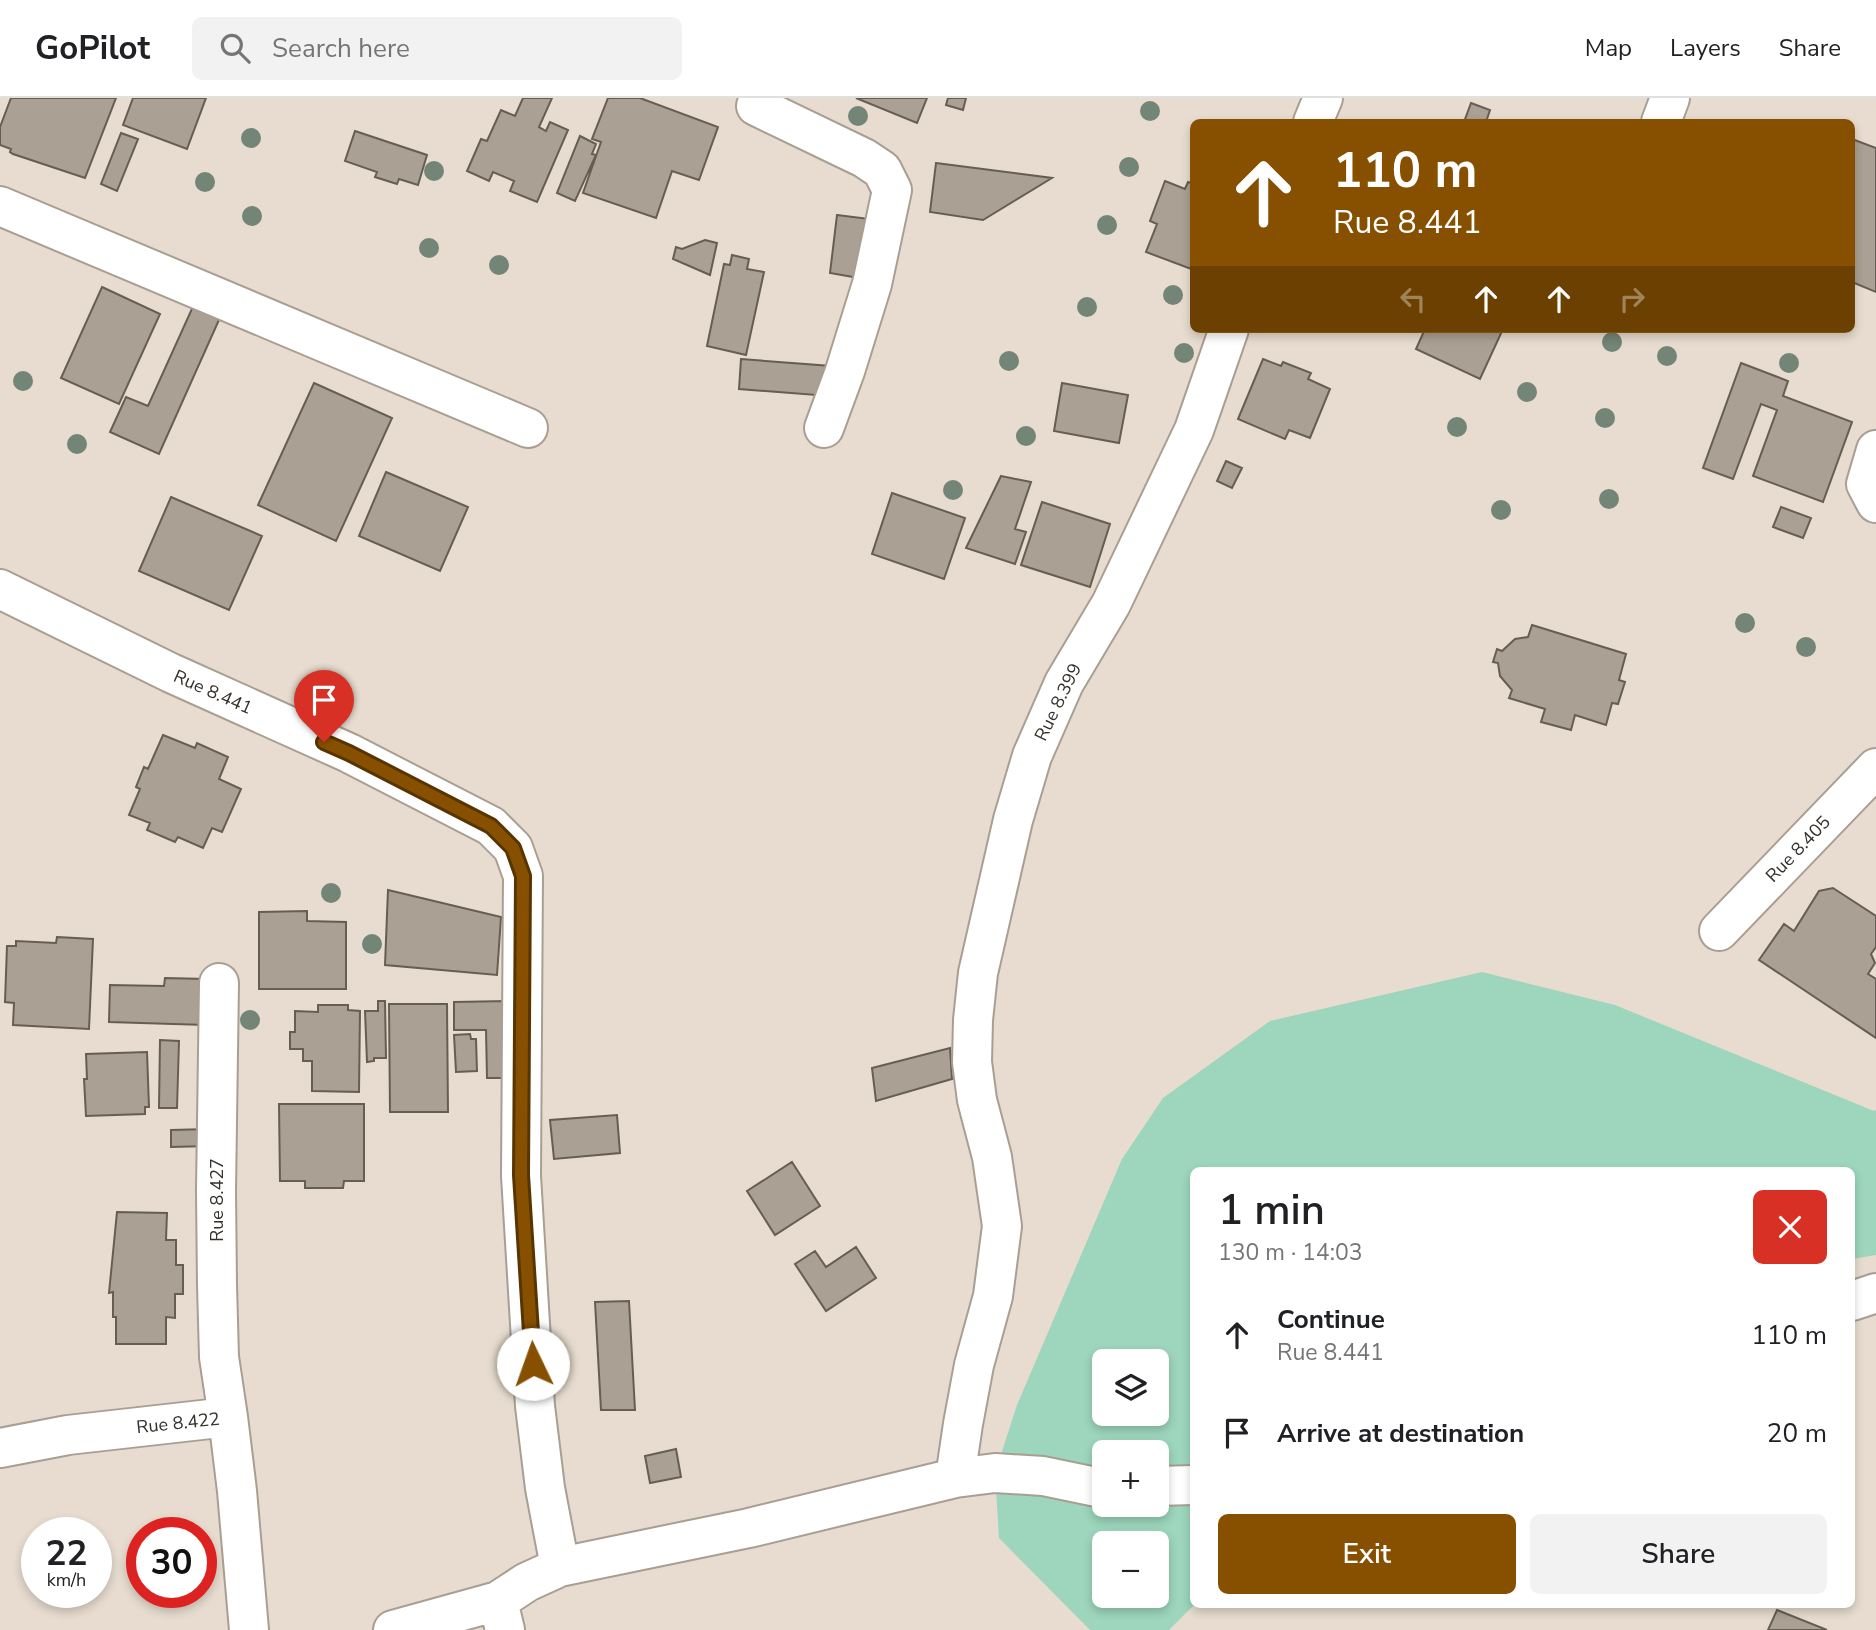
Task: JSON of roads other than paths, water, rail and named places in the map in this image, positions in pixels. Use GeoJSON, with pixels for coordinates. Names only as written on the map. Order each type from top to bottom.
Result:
{"type":"FeatureCollection","features":[{"type":"Feature","properties":{"kind":"street"},"geometry":{"type":"LineString","coordinates":[[1314,119],[1323,98]]}},
{"type":"Feature","properties":{"kind":"street"},"geometry":{"type":"LineString","coordinates":[[1662,119],[1670,98]]}},
{"type":"Feature","properties":{"kind":"street"},"geometry":{"type":"LineString","coordinates":[[749,101],[864,158],[883,170],[892,190],[872,284],[824,428]]}},
{"type":"Feature","properties":{"kind":"street"},"geometry":{"type":"LineString","coordinates":[[0,206],[528,428]]}},
{"type":"Feature","properties":{"kind":"street","name":"Rue 8.399"},"geometry":{"type":"LineString","coordinates":[[955,1478],[974,1365],[993,1296],[1002,1226],[992,1157],[977,1100],[972,1062],[973,1020],[978,973],[1013,820],[1032,756],[1064,683],[1111,604],[1194,430],[1228,333]]}},
{"type":"Feature","properties":{"kind":"street"},"geometry":{"type":"LineString","coordinates":[[1876,450],[1866,484],[1876,503]]}},
{"type":"Feature","properties":{"kind":"street","name":"Rue 8.441"},"geometry":{"type":"LineString","coordinates":[[0,589],[171,673],[349,753],[491,826],[513,848],[523,876],[521,1175],[536,1406],[545,1488],[560,1567]]}},
{"type":"Feature","properties":{"kind":"street","name":"Rue 8.405"},"geometry":{"type":"LineString","coordinates":[[1719,931],[1876,768]]}},
{"type":"Feature","properties":{"kind":"street","name":"Rue 8.427"},"geometry":{"type":"LineString","coordinates":[[219,984],[217,1285],[219,1357],[228,1417]]}},
{"type":"Feature","properties":{"kind":"street"},"geometry":{"type":"LineString","coordinates":[[1855,1300],[1876,1293]]}},
{"type":"Feature","properties":{"kind":"street","name":"Rue 8.422"},"geometry":{"type":"LineString","coordinates":[[0,1448],[68,1435],[228,1417],[249,1630]]}},
{"type":"Feature","properties":{"kind":"street"},"geometry":{"type":"LineString","coordinates":[[393,1630],[501,1615],[527,1582],[560,1567],[749,1528],[955,1478],[995,1474],[1044,1475],[1092,1487]]}},
{"type":"Feature","properties":{"kind":"street"},"geometry":{"type":"LineString","coordinates":[[1169,1486],[1190,1485]]}}]}
